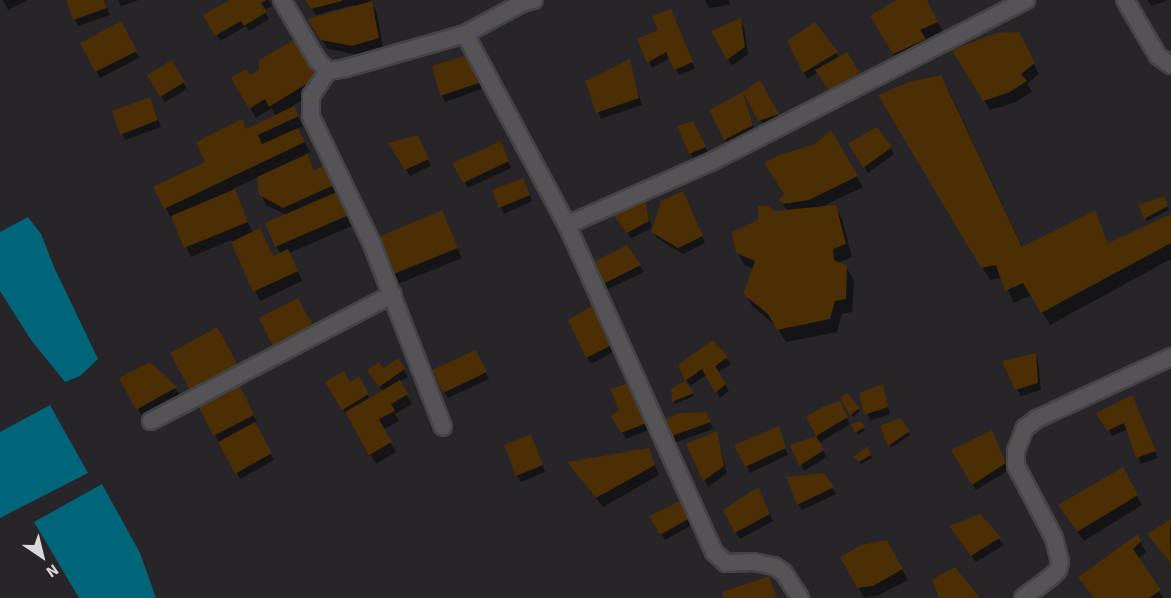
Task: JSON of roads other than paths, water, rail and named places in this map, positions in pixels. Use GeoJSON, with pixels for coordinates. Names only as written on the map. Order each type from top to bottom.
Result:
{"type":"FeatureCollection","features":[{"type":"Feature","properties":{"kind":"street"},"geometry":{"type":"LineString","coordinates":[[282,0],[317,60],[328,71]]}},
{"type":"Feature","properties":{"kind":"street"},"geometry":{"type":"LineString","coordinates":[[443,426],[372,244],[311,117],[311,96],[328,71],[465,34],[522,3],[534,0]]}},
{"type":"Feature","properties":{"kind":"street"},"geometry":{"type":"LineString","coordinates":[[567,225],[713,161],[1026,0]]}},
{"type":"Feature","properties":{"kind":"street"},"geometry":{"type":"LineString","coordinates":[[1125,0],[1158,56],[1171,65]]}},
{"type":"Feature","properties":{"kind":"street"},"geometry":{"type":"LineString","coordinates":[[465,34],[567,225],[714,552],[726,563],[753,562],[774,566],[784,573],[800,598]]}},
{"type":"Feature","properties":{"kind":"street"},"geometry":{"type":"LineString","coordinates":[[151,421],[393,294]]}},
{"type":"Feature","properties":{"kind":"street"},"geometry":{"type":"LineString","coordinates":[[1023,598],[1050,578],[1058,570],[1060,562],[1054,538],[1016,466],[1016,451],[1025,428],[1037,419],[1171,357]]}},
{"type":"Feature","properties":{"kind":"water"},"geometry":{"type":"Polygon","coordinates":[[[28,217],[41,234],[54,267],[98,359],[80,376],[65,382],[31,340],[0,291],[0,232],[28,217]]]}},
{"type":"Feature","properties":{"kind":"water"},"geometry":{"type":"Polygon","coordinates":[[[50,405],[88,473],[0,518],[0,432],[50,405]]]}},
{"type":"Feature","properties":{"kind":"water"},"geometry":{"type":"Polygon","coordinates":[[[102,484],[140,553],[156,598],[79,598],[34,522],[102,484]]]}}]}
